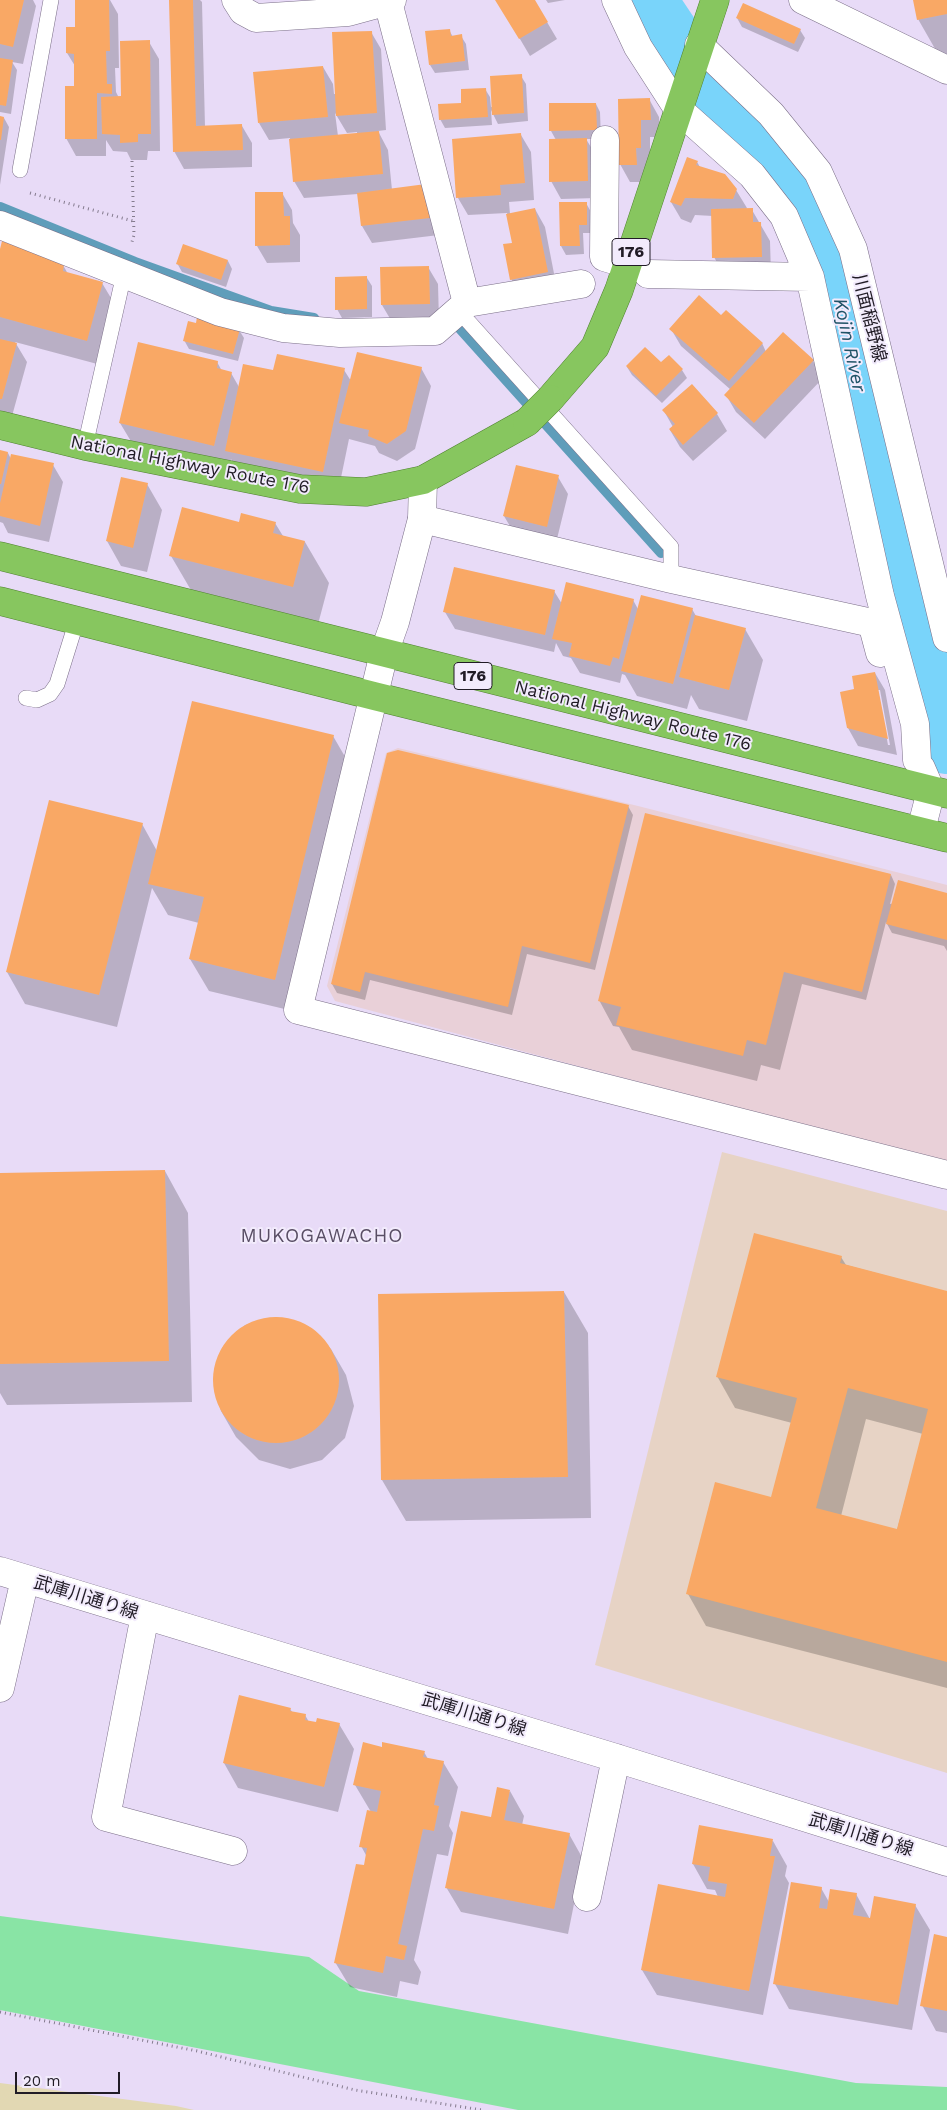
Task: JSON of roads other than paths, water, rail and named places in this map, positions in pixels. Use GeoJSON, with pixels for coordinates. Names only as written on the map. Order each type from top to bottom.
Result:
{"type":"FeatureCollection","features":[{"type":"Feature","properties":{"kind":"highway","name":"National Highway Route 176"},"geometry":{"type":"LineString","coordinates":[[0,425],[85,446],[300,489],[366,492],[422,480],[527,422],[595,347],[619,290],[638,269],[681,99],[715,0]]}},
{"type":"Feature","properties":{"kind":"highway","name":"National Highway Route 176"},"geometry":{"type":"LineString","coordinates":[[0,556],[939,793]]}},
{"type":"Feature","properties":{"kind":"highway","name":"176"},"geometry":{"type":"LineString","coordinates":[[0,601],[947,838]]}},
{"type":"Feature","properties":{"kind":"street"},"geometry":{"type":"LineString","coordinates":[[236,0],[243,11],[256,18],[348,12],[390,1],[462,306]]}},
{"type":"Feature","properties":{"kind":"street"},"geometry":{"type":"LineString","coordinates":[[616,0],[638,47],[681,99],[752,175],[784,216],[810,278],[880,596],[915,724],[917,760]]}},
{"type":"Feature","properties":{"kind":"street"},"geometry":{"type":"LineString","coordinates":[[803,0],[947,70]]}},
{"type":"Feature","properties":{"kind":"street","name":"川面稲野線"},"geometry":{"type":"LineString","coordinates":[[698,51],[770,114],[818,172],[853,250],[943,608],[947,638]]}},
{"type":"Feature","properties":{"kind":"street"},"geometry":{"type":"LineString","coordinates":[[605,140],[604,257],[638,269],[810,278]]}},
{"type":"Feature","properties":{"kind":"street"},"geometry":{"type":"LineString","coordinates":[[0,225],[220,312],[283,328],[340,333],[435,331],[462,306],[581,284]]}},
{"type":"Feature","properties":{"kind":"street"},"geometry":{"type":"LineString","coordinates":[[422,480],[422,519],[395,622],[384,653],[298,1010],[947,1175]]}},
{"type":"Feature","properties":{"kind":"street"},"geometry":{"type":"LineString","coordinates":[[422,519],[672,579],[872,623],[898,727],[939,793],[921,830]]}},
{"type":"Feature","properties":{"kind":"street"},"geometry":{"type":"LineString","coordinates":[[0,1688],[13,1575]]}},
{"type":"Feature","properties":{"kind":"street","name":"武庫川通り線"},"geometry":{"type":"LineString","coordinates":[[13,1575],[616,1758],[947,1862]]}},
{"type":"Feature","properties":{"kind":"street"},"geometry":{"type":"LineString","coordinates":[[145,1615],[106,1817],[233,1851]]}},
{"type":"Feature","properties":{"kind":"street"},"geometry":{"type":"LineString","coordinates":[[587,1897],[616,1758]]}},
{"type":"Feature","properties":{"kind":"lane"},"geometry":{"type":"LineString","coordinates":[[20,170],[51,0]]}},
{"type":"Feature","properties":{"kind":"lane"},"geometry":{"type":"LineString","coordinates":[[85,446],[124,274]]}},
{"type":"Feature","properties":{"kind":"lane"},"geometry":{"type":"LineString","coordinates":[[462,306],[671,547],[672,579]]}},
{"type":"Feature","properties":{"kind":"lane"},"geometry":{"type":"LineString","coordinates":[[26,698],[37,700],[50,694],[57,684],[77,620]]}},
{"type":"Feature","properties":{"kind":"waterway","name":"Kojin River"},"geometry":{"type":"LineString","coordinates":[[645,0],[715,105],[788,178],[831,256],[843,302],[906,618],[947,743]]}},
{"type":"Feature","properties":{"kind":"waterway"},"geometry":{"type":"LineString","coordinates":[[0,207],[135,262],[271,311],[314,318]]}},
{"type":"Feature","properties":{"kind":"waterway"},"geometry":{"type":"LineString","coordinates":[[460,329],[661,553]]}},
{"type":"Feature","properties":{"kind":"waterway","name":"Kojin River"},"geometry":{"type":"LineString","coordinates":[[899,617],[906,618]]}},
{"type":"Feature","properties":{"kind":"district","name":"MUKOGAWACHO"},"geometry":{"type":"Point","coordinates":[322,1236]}}]}
